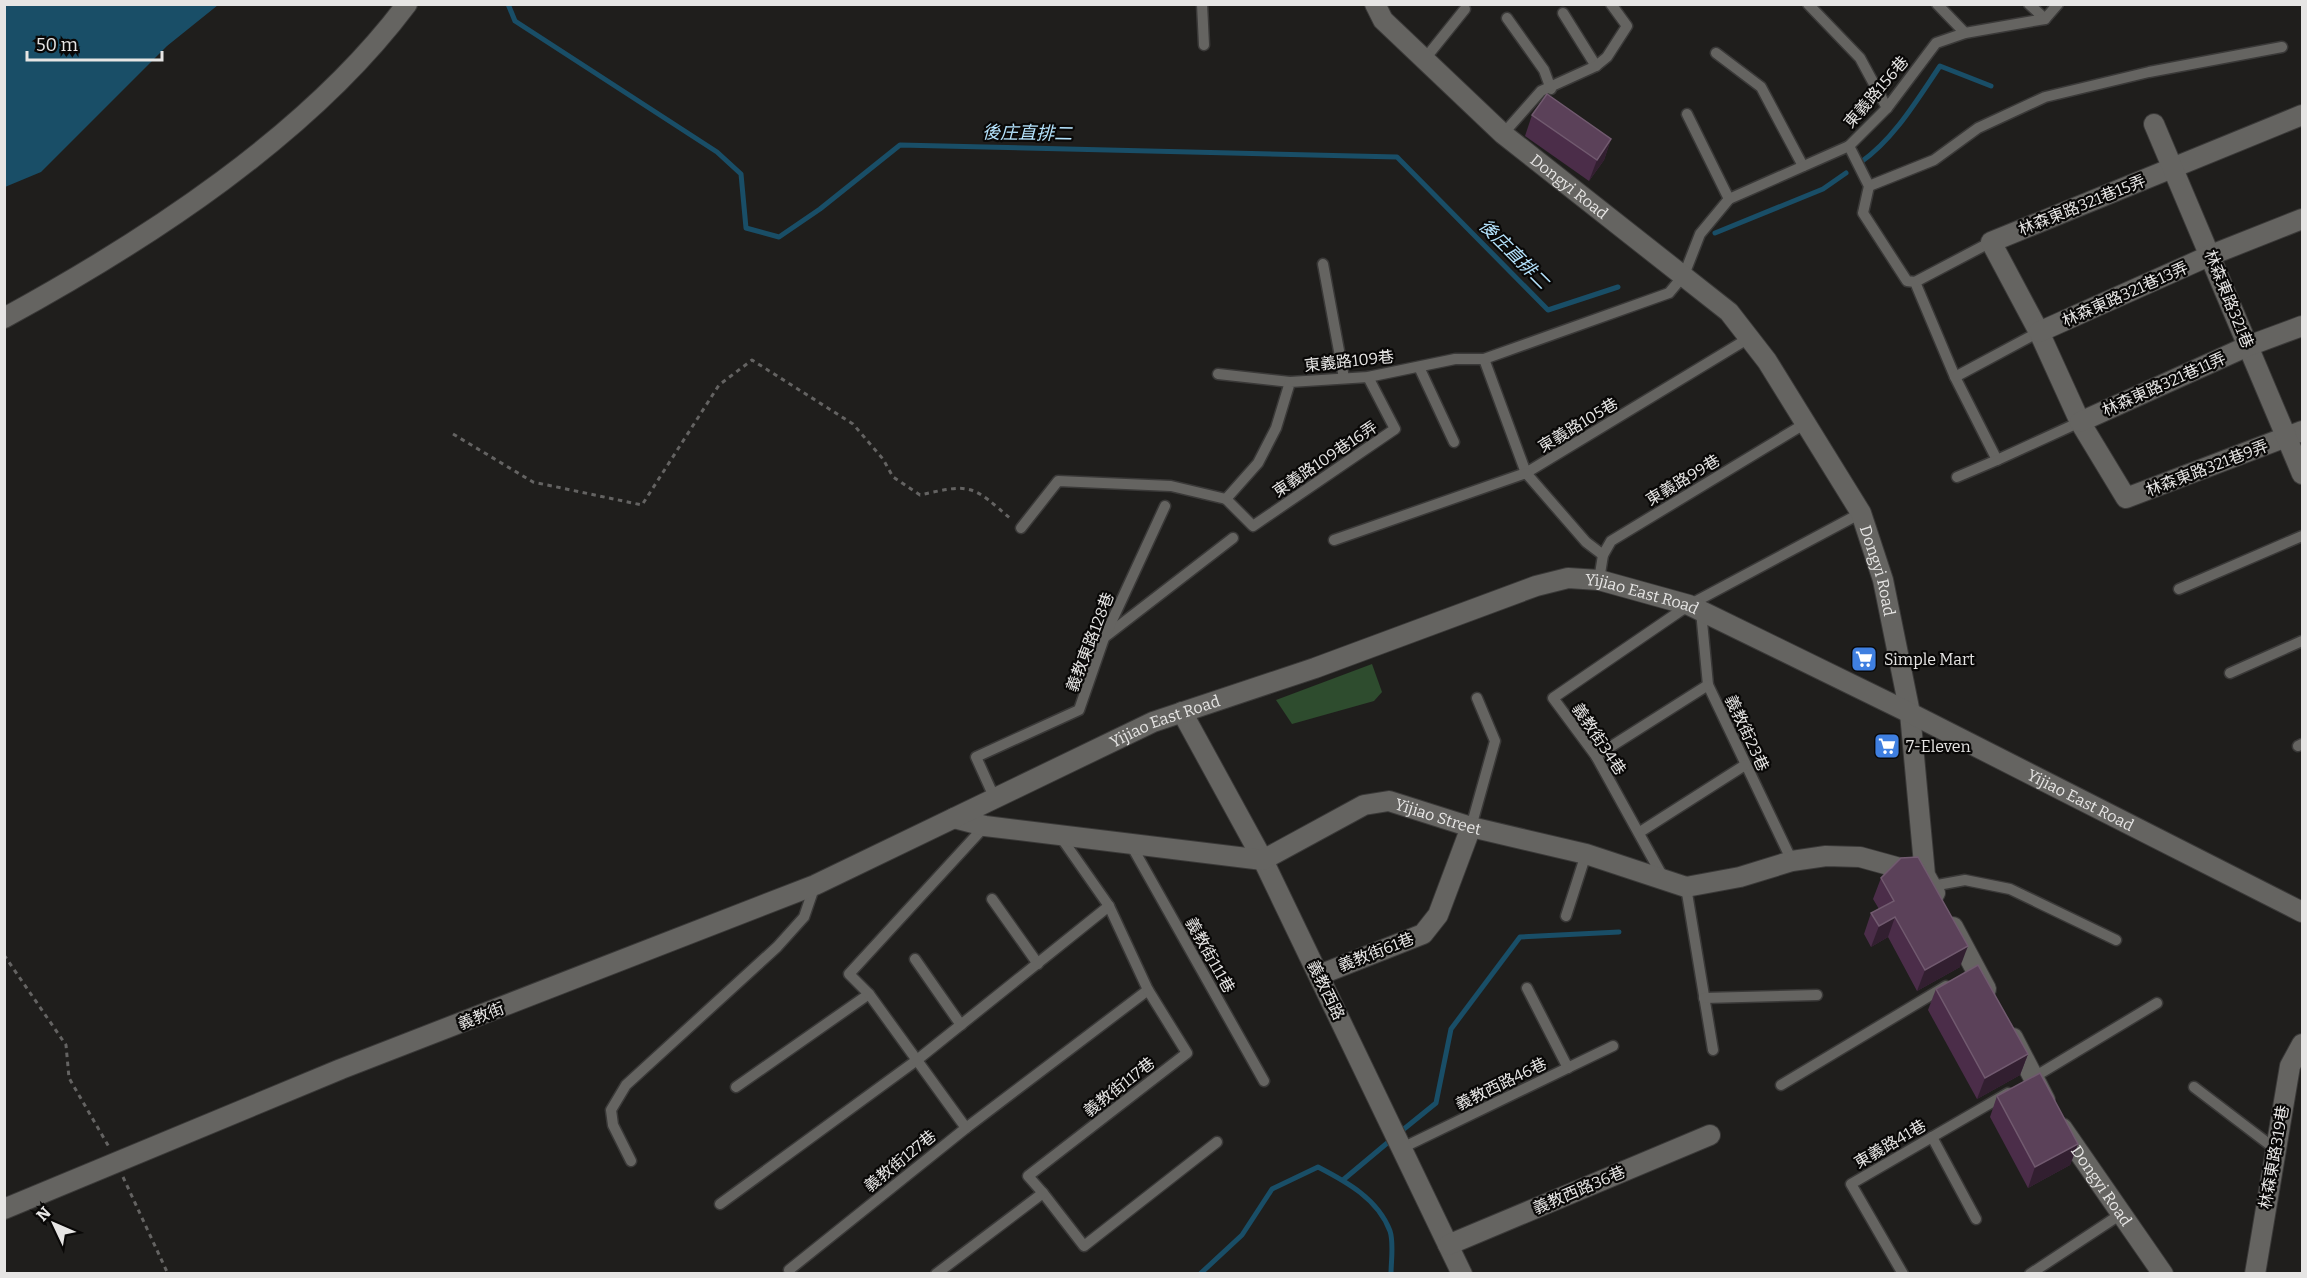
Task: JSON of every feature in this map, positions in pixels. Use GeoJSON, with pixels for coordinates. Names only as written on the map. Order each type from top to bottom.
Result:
{"type":"FeatureCollection","features":[{"type":"Feature","properties":{"kind":"street"},"geometry":{"type":"LineString","coordinates":[[4,318],[72,281],[238,171],[358,64],[407,4]]}},
{"type":"Feature","properties":{"kind":"street","name":"Dongyi Road"},"geometry":{"type":"LineString","coordinates":[[1375,4],[1383,20],[1503,134],[1729,312],[1767,361],[1862,513],[1883,580],[1910,713],[1928,881],[1970,972],[1999,1013],[2029,1081],[2163,1274]]}},
{"type":"Feature","properties":{"kind":"street","name":"林森東路321巷15弄"},"geometry":{"type":"LineString","coordinates":[[1991,242],[2302,115]]}},
{"type":"Feature","properties":{"kind":"street","name":"林森東路321巷"},"geometry":{"type":"LineString","coordinates":[[2154,124],[2248,346],[2295,435],[2302,474]]}},
{"type":"Feature","properties":{"kind":"street","name":"林森東路321巷13弄"},"geometry":{"type":"LineString","coordinates":[[2039,332],[2211,255],[2302,219]]}},
{"type":"Feature","properties":{"kind":"street"},"geometry":{"type":"LineString","coordinates":[[1991,242],[2039,332],[2080,422]]}},
{"type":"Feature","properties":{"kind":"street","name":"林森東路321巷11弄"},"geometry":{"type":"LineString","coordinates":[[2080,422],[2248,346],[2302,326]]}},
{"type":"Feature","properties":{"kind":"street","name":"林森東路321巷9弄"},"geometry":{"type":"LineString","coordinates":[[2080,422],[2126,498],[2295,435]]}},
{"type":"Feature","properties":{"kind":"street","name":"Yijiao East Road"},"geometry":{"type":"LineString","coordinates":[[954,818],[1153,722],[1315,668],[1536,586],[1568,578],[1599,580],[1695,608],[1910,713],[2302,912]]}},
{"type":"Feature","properties":{"kind":"street","name":"義教西路"},"geometry":{"type":"LineString","coordinates":[[1182,712],[1263,860],[1462,1274]]}},
{"type":"Feature","properties":{"kind":"street","name":"Yijiao Street"},"geometry":{"type":"LineString","coordinates":[[1263,860],[1364,805],[1389,801],[1471,827],[1586,854],[1686,887]]}},
{"type":"Feature","properties":{"kind":"street"},"geometry":{"type":"LineString","coordinates":[[954,818],[985,826],[1263,860]]}},
{"type":"Feature","properties":{"kind":"street","name":"義教街"},"geometry":{"type":"LineString","coordinates":[[4,1209],[341,1069],[815,885],[954,818]]}},
{"type":"Feature","properties":{"kind":"street","name":"義教街61巷"},"geometry":{"type":"LineString","coordinates":[[1319,975],[1423,934],[1438,915],[1471,827]]}},
{"type":"Feature","properties":{"kind":"street"},"geometry":{"type":"LineString","coordinates":[[1686,887],[1740,877],[1792,861],[1826,856],[1860,857],[1928,881]]}},
{"type":"Feature","properties":{"kind":"street","name":"林森東路319巷"},"geometry":{"type":"LineString","coordinates":[[2255,1274],[2274,1148],[2290,1066],[2302,1044]]}},
{"type":"Feature","properties":{"kind":"street","name":"義教西路36巷"},"geometry":{"type":"LineString","coordinates":[[1448,1245],[1710,1135]]}},
{"type":"Feature","properties":{"kind":"lane"},"geometry":{"type":"LineString","coordinates":[[1202,4],[1204,45]]}},
{"type":"Feature","properties":{"kind":"lane"},"geometry":{"type":"LineString","coordinates":[[1503,134],[1541,91],[1551,89],[1596,66],[1607,57],[1627,26],[1611,4]]}},
{"type":"Feature","properties":{"kind":"lane"},"geometry":{"type":"LineString","coordinates":[[1808,4],[1860,58],[1887,108]]}},
{"type":"Feature","properties":{"kind":"lane"},"geometry":{"type":"LineString","coordinates":[[1937,4],[1965,33]]}},
{"type":"Feature","properties":{"kind":"lane"},"geometry":{"type":"LineString","coordinates":[[2029,4],[2045,19],[2058,4]]}},
{"type":"Feature","properties":{"kind":"lane"},"geometry":{"type":"LineString","coordinates":[[1424,60],[1465,9]]}},
{"type":"Feature","properties":{"kind":"lane"},"geometry":{"type":"LineString","coordinates":[[1563,13],[1596,66]]}},
{"type":"Feature","properties":{"kind":"lane"},"geometry":{"type":"LineString","coordinates":[[1507,18],[1544,70],[1551,89]]}},
{"type":"Feature","properties":{"kind":"lane","name":"東義路156巷"},"geometry":{"type":"LineString","coordinates":[[1684,275],[1700,234],[1729,199],[1849,146],[1887,108],[1936,43],[1965,33],[2045,19]]}},
{"type":"Feature","properties":{"kind":"lane"},"geometry":{"type":"LineString","coordinates":[[1869,186],[1934,160],[1978,128],[2045,97],[2149,72],[2282,47]]}},
{"type":"Feature","properties":{"kind":"lane"},"geometry":{"type":"LineString","coordinates":[[1716,53],[1761,87],[1803,166]]}},
{"type":"Feature","properties":{"kind":"lane"},"geometry":{"type":"LineString","coordinates":[[1687,114],[1729,199]]}},
{"type":"Feature","properties":{"kind":"lane"},"geometry":{"type":"LineString","coordinates":[[1849,146],[1869,186],[1863,213],[1907,281],[1916,282],[1991,242]]}},
{"type":"Feature","properties":{"kind":"lane"},"geometry":{"type":"LineString","coordinates":[[1323,264],[1344,378]]}},
{"type":"Feature","properties":{"kind":"lane","name":"東義路109巷"},"geometry":{"type":"LineString","coordinates":[[1226,499],[1258,463],[1276,428],[1290,382],[1368,377],[1455,359],[1484,359],[1670,293],[1684,275]]}},
{"type":"Feature","properties":{"kind":"lane"},"geometry":{"type":"LineString","coordinates":[[1916,282],[1955,377],[1997,460]]}},
{"type":"Feature","properties":{"kind":"lane"},"geometry":{"type":"LineString","coordinates":[[1955,377],[2039,332]]}},
{"type":"Feature","properties":{"kind":"lane","name":"東義路105巷"},"geometry":{"type":"LineString","coordinates":[[1484,359],[1526,473],[1749,338]]}},
{"type":"Feature","properties":{"kind":"lane"},"geometry":{"type":"LineString","coordinates":[[1419,367],[1454,442]]}},
{"type":"Feature","properties":{"kind":"lane"},"geometry":{"type":"LineString","coordinates":[[1218,374],[1290,382]]}},
{"type":"Feature","properties":{"kind":"lane","name":"東義路109巷16弄"},"geometry":{"type":"LineString","coordinates":[[1226,499],[1253,526],[1395,429],[1368,377]]}},
{"type":"Feature","properties":{"kind":"lane"},"geometry":{"type":"LineString","coordinates":[[1957,477],[2080,422]]}},
{"type":"Feature","properties":{"kind":"lane","name":"東義路99巷"},"geometry":{"type":"LineString","coordinates":[[1603,555],[1611,541],[1806,423]]}},
{"type":"Feature","properties":{"kind":"lane"},"geometry":{"type":"LineString","coordinates":[[1334,540],[1526,473],[1586,542],[1603,555],[1599,580]]}},
{"type":"Feature","properties":{"kind":"lane"},"geometry":{"type":"LineString","coordinates":[[1021,528],[1058,481],[1172,486],[1226,499]]}},
{"type":"Feature","properties":{"kind":"lane","name":"義教東路128巷"},"geometry":{"type":"LineString","coordinates":[[995,799],[976,757],[1079,710],[1104,638],[1165,506]]}},
{"type":"Feature","properties":{"kind":"lane"},"geometry":{"type":"LineString","coordinates":[[1695,608],[1862,513]]}},
{"type":"Feature","properties":{"kind":"lane"},"geometry":{"type":"LineString","coordinates":[[2179,589],[2302,536]]}},
{"type":"Feature","properties":{"kind":"lane"},"geometry":{"type":"LineString","coordinates":[[1104,638],[1233,538]]}},
{"type":"Feature","properties":{"kind":"lane","name":"義教街23巷"},"geometry":{"type":"LineString","coordinates":[[1695,608],[1708,685],[1792,861]]}},
{"type":"Feature","properties":{"kind":"lane","name":"義教街34巷"},"geometry":{"type":"LineString","coordinates":[[1664,879],[1596,756],[1553,699],[1695,608]]}},
{"type":"Feature","properties":{"kind":"lane"},"geometry":{"type":"LineString","coordinates":[[2229,673],[2302,641]]}},
{"type":"Feature","properties":{"kind":"lane"},"geometry":{"type":"LineString","coordinates":[[1596,756],[1708,685]]}},
{"type":"Feature","properties":{"kind":"lane"},"geometry":{"type":"LineString","coordinates":[[1471,827],[1495,741],[1477,698]]}},
{"type":"Feature","properties":{"kind":"lane"},"geometry":{"type":"LineString","coordinates":[[1640,832],[1745,765]]}},
{"type":"Feature","properties":{"kind":"lane"},"geometry":{"type":"LineString","coordinates":[[985,826],[849,974],[869,994],[966,1128],[1148,990]]}},
{"type":"Feature","properties":{"kind":"lane","name":"義教街117巷"},"geometry":{"type":"LineString","coordinates":[[1060,836],[1109,906],[1148,990],[1187,1053],[1028,1176],[1084,1246],[1217,1142]]}},
{"type":"Feature","properties":{"kind":"lane","name":"義教街111巷"},"geometry":{"type":"LineString","coordinates":[[1130,842],[1264,1082]]}},
{"type":"Feature","properties":{"kind":"lane"},"geometry":{"type":"LineString","coordinates":[[1566,916],[1586,854]]}},
{"type":"Feature","properties":{"kind":"lane"},"geometry":{"type":"LineString","coordinates":[[1928,881],[1965,880],[2010,889],[2116,940]]}},
{"type":"Feature","properties":{"kind":"lane"},"geometry":{"type":"LineString","coordinates":[[631,1161],[613,1125],[611,1110],[626,1085],[777,947],[804,917],[815,885]]}},
{"type":"Feature","properties":{"kind":"lane"},"geometry":{"type":"LineString","coordinates":[[1686,887],[1713,1050]]}},
{"type":"Feature","properties":{"kind":"lane"},"geometry":{"type":"LineString","coordinates":[[992,899],[1038,964]]}},
{"type":"Feature","properties":{"kind":"lane"},"geometry":{"type":"LineString","coordinates":[[720,1204],[917,1060],[1109,906]]}},
{"type":"Feature","properties":{"kind":"lane"},"geometry":{"type":"LineString","coordinates":[[915,959],[961,1025]]}},
{"type":"Feature","properties":{"kind":"lane"},"geometry":{"type":"LineString","coordinates":[[1781,1084],[1955,981]]}},
{"type":"Feature","properties":{"kind":"lane"},"geometry":{"type":"LineString","coordinates":[[1527,988],[1568,1068]]}},
{"type":"Feature","properties":{"kind":"lane"},"geometry":{"type":"LineString","coordinates":[[736,1087],[869,994]]}},
{"type":"Feature","properties":{"kind":"lane"},"geometry":{"type":"LineString","coordinates":[[1704,998],[1816,995]]}},
{"type":"Feature","properties":{"kind":"lane"},"geometry":{"type":"LineString","coordinates":[[2029,1081],[2157,1003]]}},
{"type":"Feature","properties":{"kind":"lane","name":"義教西路46巷"},"geometry":{"type":"LineString","coordinates":[[1402,1148],[1613,1046]]}},
{"type":"Feature","properties":{"kind":"lane"},"geometry":{"type":"LineString","coordinates":[[2194,1087],[2274,1148]]}},
{"type":"Feature","properties":{"kind":"lane","name":"東義路41巷"},"geometry":{"type":"LineString","coordinates":[[1903,1274],[1851,1184],[2013,1090]]}},
{"type":"Feature","properties":{"kind":"lane","name":"義教街127巷"},"geometry":{"type":"LineString","coordinates":[[789,1270],[966,1128]]}},
{"type":"Feature","properties":{"kind":"lane"},"geometry":{"type":"LineString","coordinates":[[1932,1137],[1976,1219]]}},
{"type":"Feature","properties":{"kind":"lane"},"geometry":{"type":"LineString","coordinates":[[936,1274],[1043,1193]]}},
{"type":"Feature","properties":{"kind":"lane"},"geometry":{"type":"LineString","coordinates":[[2030,1274],[2121,1214]]}},
{"type":"Feature","properties":{"kind":"path"},"geometry":{"type":"LineString","coordinates":[[453,434],[534,482],[642,505],[718,385],[752,360],[853,424],[883,459],[893,477],[920,495],[960,486],[984,495],[1021,528]]}},
{"type":"Feature","properties":{"kind":"path"},"geometry":{"type":"LineString","coordinates":[[4,956],[66,1045],[69,1078],[105,1138],[168,1274]]}},
{"type":"Feature","properties":{"kind":"green space"},"geometry":{"type":"Polygon","coordinates":[[[1372,664],[1382,692],[1374,701],[1292,724],[1276,700],[1372,664]]]}},
{"type":"Feature","properties":{"kind":"water"},"geometry":{"type":"Polygon","coordinates":[[[5,4],[218,5],[167,46],[41,172],[5,187],[5,4]]]}},
{"type":"Feature","properties":{"kind":"building"},"geometry":{"type":"Polygon","coordinates":[[[1547,94],[1611,139],[1597,160],[1532,115],[1547,94]]]}},
{"type":"Feature","properties":{"kind":"building"},"geometry":{"type":"Polygon","coordinates":[[[1918,857],[1968,946],[1925,970],[1895,917],[1879,926],[1871,913],[1894,901],[1881,878],[1901,858],[1918,857]]]}},
{"type":"Feature","properties":{"kind":"building"},"geometry":{"type":"Polygon","coordinates":[[[1978,965],[2028,1054],[1985,1078],[1936,989],[1978,965]]]}},
{"type":"Feature","properties":{"kind":"building"},"geometry":{"type":"Polygon","coordinates":[[[2040,1073],[2078,1144],[2035,1167],[1997,1096],[2040,1073]]]}},
{"type":"Feature","properties":{"kind":"waterway","name":"後庄直排二"},"geometry":{"type":"LineString","coordinates":[[508,4],[515,21],[717,152],[741,174],[746,228],[779,237],[820,209],[900,145],[1397,157],[1548,310],[1618,287]]}},
{"type":"Feature","properties":{"kind":"waterway","name":"後庄直排二"},"geometry":{"type":"LineString","coordinates":[[1861,162],[1873,153],[1894,130],[1940,66],[1991,86]]}},
{"type":"Feature","properties":{"kind":"waterway","name":"後庄直排二"},"geometry":{"type":"LineString","coordinates":[[1715,233],[1823,189],[1846,173]]}},
{"type":"Feature","properties":{"kind":"waterway"},"geometry":{"type":"LineString","coordinates":[[1399,1133],[1436,1103],[1451,1029],[1520,937],[1619,932]]}},
{"type":"Feature","properties":{"kind":"waterway"},"geometry":{"type":"LineString","coordinates":[[1343,1180],[1392,1139]]}},
{"type":"Feature","properties":{"kind":"waterway"},"geometry":{"type":"LineString","coordinates":[[1200,1274],[1242,1235],[1272,1189],[1318,1167],[1360,1193],[1370,1201],[1385,1220],[1392,1241],[1391,1274]]}},
{"type":"Feature","properties":{"kind":"place","name":"Simple Mart"},"geometry":{"type":"Point","coordinates":[1864,659]}},
{"type":"Feature","properties":{"kind":"place","name":"7-Eleven"},"geometry":{"type":"Point","coordinates":[1887,746]}}]}
